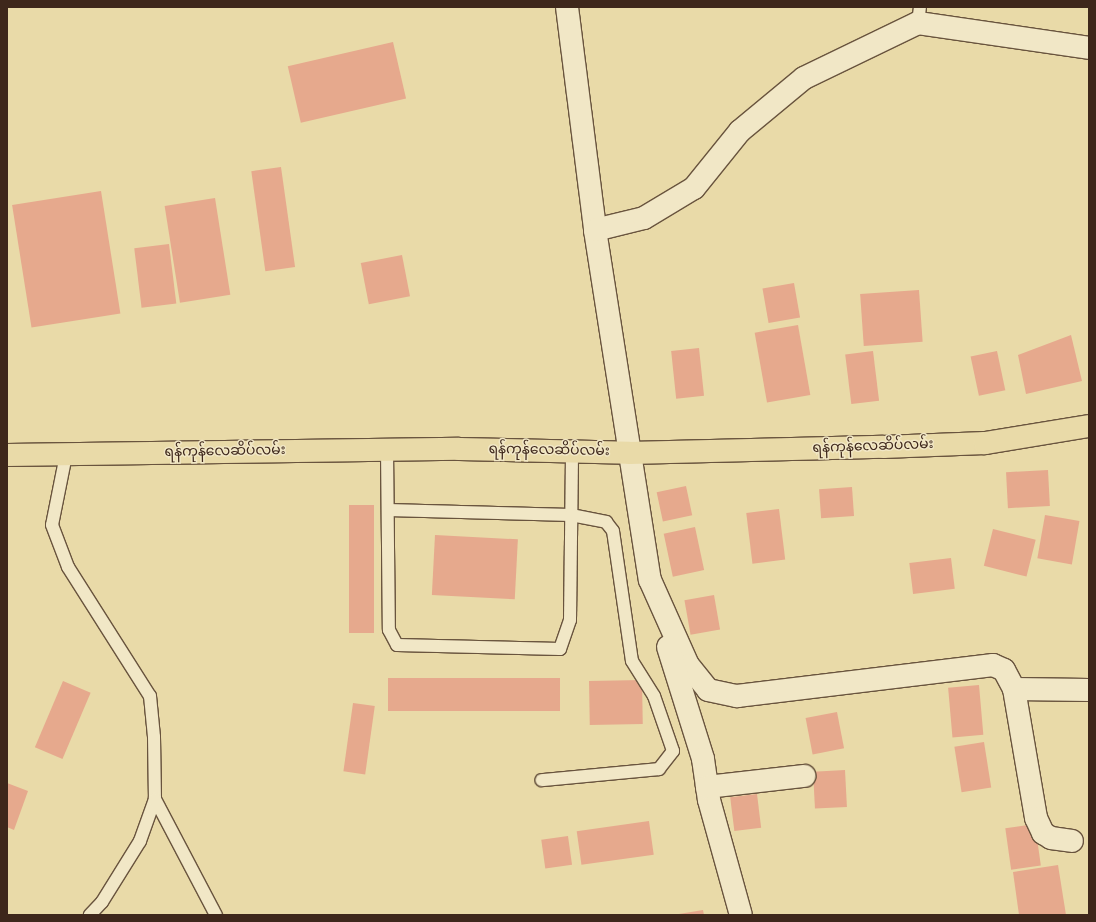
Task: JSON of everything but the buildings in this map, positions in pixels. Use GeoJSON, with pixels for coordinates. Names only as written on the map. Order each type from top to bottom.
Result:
{"type":"FeatureCollection","features":[{"type":"Feature","properties":{"kind":"main road","name":"ရန်ကုန်လေဆိပ်လမ်း"},"geometry":{"type":"LineString","coordinates":[[7,455],[387,450],[572,451],[629,453],[986,443],[1089,426]]}},
{"type":"Feature","properties":{"kind":"street"},"geometry":{"type":"LineString","coordinates":[[567,7],[595,230],[650,580],[662,611],[688,665],[708,690],[737,696],[993,665],[1004,670],[1014,689],[1036,818],[1043,833],[1051,838],[1072,841]]}},
{"type":"Feature","properties":{"kind":"street"},"geometry":{"type":"LineString","coordinates":[[595,230],[644,218],[694,188],[740,131],[804,78],[919,15],[1089,48]]}},
{"type":"Feature","properties":{"kind":"street"},"geometry":{"type":"LineString","coordinates":[[662,611],[661,626],[703,759],[707,787],[741,915]]}},
{"type":"Feature","properties":{"kind":"street"},"geometry":{"type":"LineString","coordinates":[[1014,689],[1089,690]]}},
{"type":"Feature","properties":{"kind":"street"},"geometry":{"type":"LineString","coordinates":[[707,787],[804,776]]}},
{"type":"Feature","properties":{"kind":"lane"},"geometry":{"type":"LineString","coordinates":[[387,450],[389,630],[397,645],[560,649],[570,620],[572,451]]}},
{"type":"Feature","properties":{"kind":"lane"},"geometry":{"type":"LineString","coordinates":[[66,455],[52,525],[68,567],[150,696],[155,798],[140,841],[102,902],[90,915]]}},
{"type":"Feature","properties":{"kind":"lane"},"geometry":{"type":"LineString","coordinates":[[388,510],[571,515],[606,522],[613,531],[632,661],[654,696],[673,751],[659,769],[542,780]]}},
{"type":"Feature","properties":{"kind":"lane"},"geometry":{"type":"LineString","coordinates":[[155,798],[216,915]]}}]}
